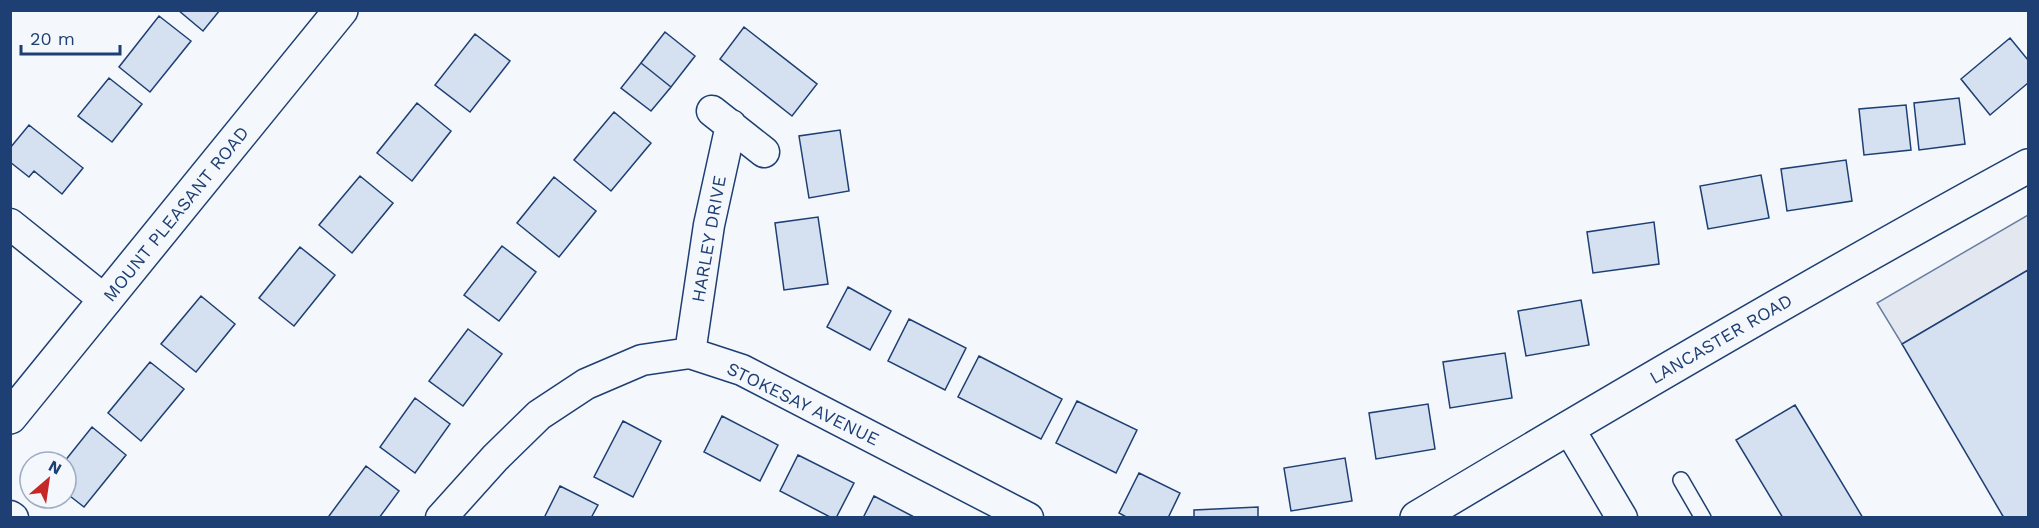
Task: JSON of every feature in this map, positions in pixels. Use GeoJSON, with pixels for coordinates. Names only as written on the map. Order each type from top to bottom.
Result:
{"type":"FeatureCollection","features":[{"type":"Feature","properties":{"kind":"street","name":"MOUNT PLEASANT ROAD"},"geometry":{"type":"LineString","coordinates":[[10,417],[341,10]]}},
{"type":"Feature","properties":{"kind":"street","name":"HARLEY DRIVE"},"geometry":{"type":"LineString","coordinates":[[690,353],[722,118],[764,152]]}},
{"type":"Feature","properties":{"kind":"street","name":"LANCASTER ROAD"},"geometry":{"type":"LineString","coordinates":[[1423,516],[1568,427],[1924,222],[2028,166]]}},
{"type":"Feature","properties":{"kind":"street"},"geometry":{"type":"LineString","coordinates":[[10,224],[106,301]]}},
{"type":"Feature","properties":{"kind":"street","name":"STOKESAY AVENUE"},"geometry":{"type":"LineString","coordinates":[[441,518],[495,458],[540,415],[586,384],[642,360],[690,353],[742,370],[1029,518]]}},
{"type":"Feature","properties":{"kind":"street"},"geometry":{"type":"LineString","coordinates":[[1568,427],[1622,518]]}},
{"type":"Feature","properties":{"kind":"lane"},"geometry":{"type":"LineString","coordinates":[[1681,480],[1703,518]]}},
{"type":"Feature","properties":{"kind":"shaded area"},"geometry":{"type":"Polygon","coordinates":[[[2028,215],[2028,270],[1902,344],[1877,303],[2028,215]]]}},
{"type":"Feature","properties":{"kind":"building"},"geometry":{"type":"Polygon","coordinates":[[[178,10],[220,10],[203,31],[178,10]]]}},
{"type":"Feature","properties":{"kind":"building"},"geometry":{"type":"Polygon","coordinates":[[[159,16],[191,41],[150,92],[119,67],[159,16]]]}},
{"type":"Feature","properties":{"kind":"building"},"geometry":{"type":"Polygon","coordinates":[[[744,27],[817,84],[792,116],[720,59],[744,27]]]}},
{"type":"Feature","properties":{"kind":"building"},"geometry":{"type":"Polygon","coordinates":[[[665,32],[695,56],[671,87],[641,63],[665,32]]]}},
{"type":"Feature","properties":{"kind":"building"},"geometry":{"type":"Polygon","coordinates":[[[475,34],[510,61],[470,112],[435,85],[475,34]]]}},
{"type":"Feature","properties":{"kind":"building"},"geometry":{"type":"Polygon","coordinates":[[[2010,38],[2028,60],[2028,83],[1990,115],[1961,79],[2010,38]]]}},
{"type":"Feature","properties":{"kind":"building"},"geometry":{"type":"Polygon","coordinates":[[[641,63],[671,87],[651,111],[621,88],[641,63]]]}},
{"type":"Feature","properties":{"kind":"building"},"geometry":{"type":"Polygon","coordinates":[[[109,78],[142,104],[112,142],[78,116],[109,78]]]}},
{"type":"Feature","properties":{"kind":"building"},"geometry":{"type":"Polygon","coordinates":[[[1959,98],[1965,144],[1919,150],[1914,103],[1959,98]]]}},
{"type":"Feature","properties":{"kind":"building"},"geometry":{"type":"Polygon","coordinates":[[[417,103],[451,131],[412,181],[377,153],[417,103]]]}},
{"type":"Feature","properties":{"kind":"building"},"geometry":{"type":"Polygon","coordinates":[[[1906,105],[1911,150],[1864,155],[1859,109],[1906,105]]]}},
{"type":"Feature","properties":{"kind":"building"},"geometry":{"type":"Polygon","coordinates":[[[614,112],[651,143],[611,191],[574,160],[614,112]]]}},
{"type":"Feature","properties":{"kind":"building"},"geometry":{"type":"Polygon","coordinates":[[[29,125],[83,168],[62,194],[34,171],[29,177],[10,162],[10,148],[29,125]]]}},
{"type":"Feature","properties":{"kind":"building"},"geometry":{"type":"Polygon","coordinates":[[[840,130],[849,191],[809,198],[799,136],[840,130]]]}},
{"type":"Feature","properties":{"kind":"building"},"geometry":{"type":"Polygon","coordinates":[[[1846,160],[1852,201],[1787,211],[1781,169],[1846,160]]]}},
{"type":"Feature","properties":{"kind":"building"},"geometry":{"type":"Polygon","coordinates":[[[1761,175],[1769,218],[1708,229],[1700,186],[1761,175]]]}},
{"type":"Feature","properties":{"kind":"building"},"geometry":{"type":"Polygon","coordinates":[[[360,176],[393,203],[352,253],[319,225],[360,176]]]}},
{"type":"Feature","properties":{"kind":"building"},"geometry":{"type":"Polygon","coordinates":[[[554,177],[596,211],[559,257],[517,223],[554,177]]]}},
{"type":"Feature","properties":{"kind":"building"},"geometry":{"type":"Polygon","coordinates":[[[818,217],[828,284],[784,290],[775,223],[818,217]]]}},
{"type":"Feature","properties":{"kind":"building"},"geometry":{"type":"Polygon","coordinates":[[[1654,222],[1659,264],[1593,273],[1587,232],[1654,222]]]}},
{"type":"Feature","properties":{"kind":"building"},"geometry":{"type":"Polygon","coordinates":[[[502,246],[536,272],[499,321],[464,295],[502,246]]]}},
{"type":"Feature","properties":{"kind":"building"},"geometry":{"type":"Polygon","coordinates":[[[300,247],[335,275],[294,326],[259,298],[300,247]]]}},
{"type":"Feature","properties":{"kind":"building"},"geometry":{"type":"Polygon","coordinates":[[[2028,270],[2028,518],[2004,518],[1902,344],[2028,270]]]}},
{"type":"Feature","properties":{"kind":"building"},"geometry":{"type":"Polygon","coordinates":[[[848,287],[891,311],[870,350],[827,327],[848,287]]]}},
{"type":"Feature","properties":{"kind":"building"},"geometry":{"type":"Polygon","coordinates":[[[201,296],[235,324],[196,372],[161,344],[201,296]]]}},
{"type":"Feature","properties":{"kind":"building"},"geometry":{"type":"Polygon","coordinates":[[[1581,300],[1589,345],[1526,356],[1518,311],[1581,300]]]}},
{"type":"Feature","properties":{"kind":"building"},"geometry":{"type":"Polygon","coordinates":[[[909,319],[966,348],[945,390],[888,361],[909,319]]]}},
{"type":"Feature","properties":{"kind":"building"},"geometry":{"type":"Polygon","coordinates":[[[468,329],[502,354],[463,406],[429,381],[468,329]]]}},
{"type":"Feature","properties":{"kind":"building"},"geometry":{"type":"Polygon","coordinates":[[[1505,353],[1512,398],[1450,408],[1443,362],[1505,353]]]}},
{"type":"Feature","properties":{"kind":"building"},"geometry":{"type":"Polygon","coordinates":[[[979,356],[1062,399],[1041,439],[958,397],[979,356]]]}},
{"type":"Feature","properties":{"kind":"building"},"geometry":{"type":"Polygon","coordinates":[[[150,362],[184,389],[141,441],[108,413],[150,362]]]}},
{"type":"Feature","properties":{"kind":"building"},"geometry":{"type":"Polygon","coordinates":[[[415,398],[450,424],[415,473],[380,447],[415,398]]]}},
{"type":"Feature","properties":{"kind":"building"},"geometry":{"type":"Polygon","coordinates":[[[1077,401],[1137,430],[1116,473],[1056,443],[1077,401]]]}},
{"type":"Feature","properties":{"kind":"building"},"geometry":{"type":"Polygon","coordinates":[[[1428,404],[1435,449],[1376,459],[1369,413],[1428,404]]]}},
{"type":"Feature","properties":{"kind":"building"},"geometry":{"type":"Polygon","coordinates":[[[1795,405],[1863,518],[1783,518],[1736,440],[1795,405]]]}},
{"type":"Feature","properties":{"kind":"building"},"geometry":{"type":"Polygon","coordinates":[[[722,416],[778,445],[760,481],[704,452],[722,416]]]}},
{"type":"Feature","properties":{"kind":"building"},"geometry":{"type":"Polygon","coordinates":[[[623,421],[661,441],[633,497],[594,477],[623,421]]]}},
{"type":"Feature","properties":{"kind":"building"},"geometry":{"type":"Polygon","coordinates":[[[92,427],[126,455],[84,507],[78,502],[78,450],[74,450],[92,427]]]}},
{"type":"Feature","properties":{"kind":"building"},"geometry":{"type":"Polygon","coordinates":[[[798,455],[854,483],[836,518],[780,491],[798,455]]]}},
{"type":"Feature","properties":{"kind":"building"},"geometry":{"type":"Polygon","coordinates":[[[1345,458],[1352,501],[1291,511],[1284,468],[1345,458]]]}},
{"type":"Feature","properties":{"kind":"building"},"geometry":{"type":"Polygon","coordinates":[[[366,466],[399,491],[379,518],[332,518],[329,516],[366,466]]]}},
{"type":"Feature","properties":{"kind":"building"},"geometry":{"type":"Polygon","coordinates":[[[1139,473],[1180,493],[1168,518],[1128,518],[1119,513],[1139,473]]]}},
{"type":"Feature","properties":{"kind":"building"},"geometry":{"type":"Polygon","coordinates":[[[560,486],[598,505],[591,518],[544,518],[560,486]]]}},
{"type":"Feature","properties":{"kind":"building"},"geometry":{"type":"Polygon","coordinates":[[[874,496],[916,518],[863,518],[874,496]]]}},
{"type":"Feature","properties":{"kind":"building"},"geometry":{"type":"Polygon","coordinates":[[[1258,507],[1258,518],[1194,518],[1194,510],[1258,507]]]}}]}
